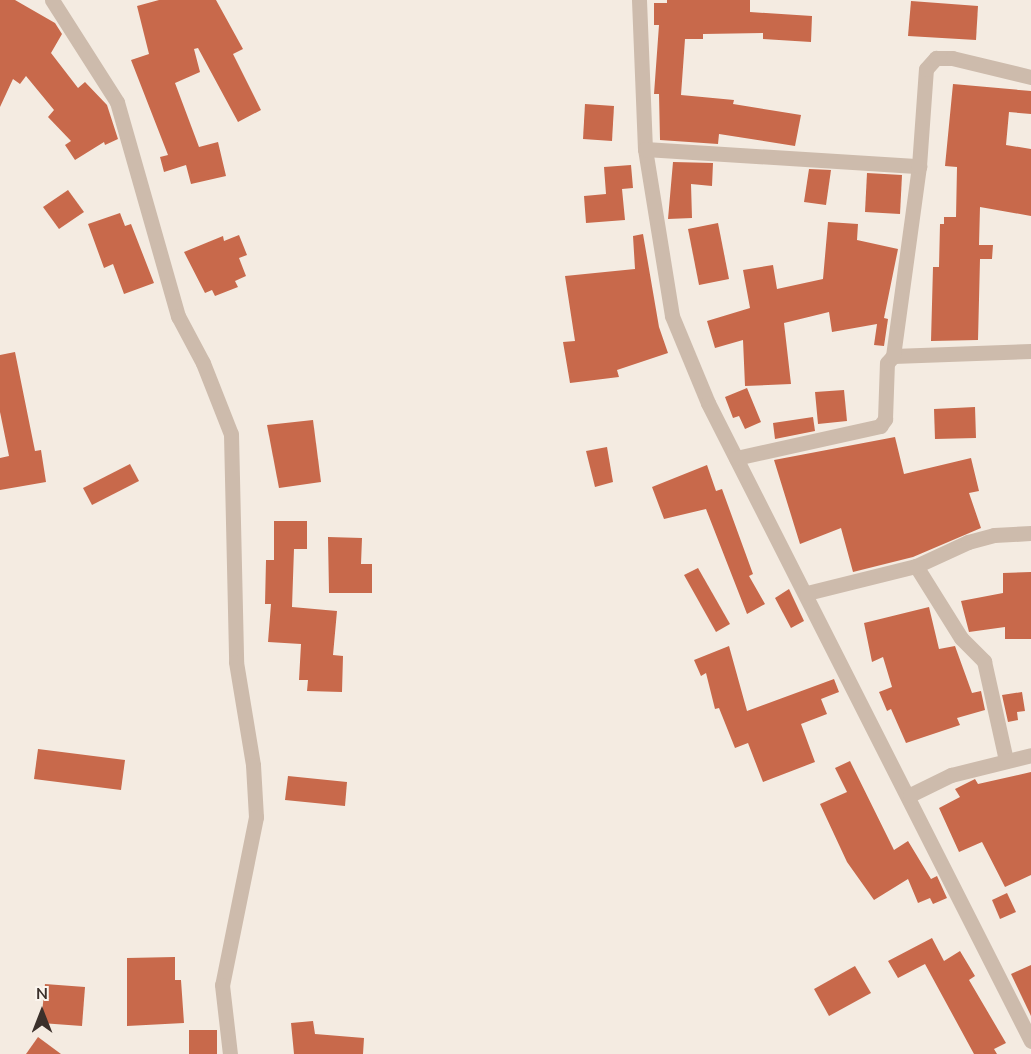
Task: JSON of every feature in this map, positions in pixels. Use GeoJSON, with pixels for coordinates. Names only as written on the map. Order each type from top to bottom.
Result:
{"type":"FeatureCollection","features":[{"type":"Feature","properties":{"kind":"street"},"geometry":{"type":"LineString","coordinates":[[52,0],[117,102],[178,316],[203,363],[231,434],[236,662],[253,765],[256,818],[222,985],[230,1054]]}},
{"type":"Feature","properties":{"kind":"street"},"geometry":{"type":"LineString","coordinates":[[639,0],[645,150],[672,316],[736,458],[910,795],[1031,1041]]}},
{"type":"Feature","properties":{"kind":"street"},"geometry":{"type":"LineString","coordinates":[[736,458],[880,426],[885,419],[887,363],[893,356],[919,166],[926,69],[936,57],[952,57],[1031,77]]}},
{"type":"Feature","properties":{"kind":"street"},"geometry":{"type":"LineString","coordinates":[[645,150],[919,166]]}},
{"type":"Feature","properties":{"kind":"street"},"geometry":{"type":"LineString","coordinates":[[893,356],[1031,351]]}},
{"type":"Feature","properties":{"kind":"street"},"geometry":{"type":"LineString","coordinates":[[807,593],[916,566],[968,542],[994,535],[1031,533]]}},
{"type":"Feature","properties":{"kind":"street"},"geometry":{"type":"LineString","coordinates":[[916,566],[961,638],[984,662],[1006,760]]}},
{"type":"Feature","properties":{"kind":"street"},"geometry":{"type":"LineString","coordinates":[[910,795],[951,775],[1031,755]]}},
{"type":"Feature","properties":{"kind":"building"},"geometry":{"type":"Polygon","coordinates":[[[0,0],[15,0],[55,23],[62,34],[51,53],[78,88],[85,82],[107,105],[118,139],[105,145],[104,142],[75,160],[65,145],[71,141],[48,117],[54,110],[26,76],[20,84],[13,79],[0,107],[0,0]]]}},
{"type":"Feature","properties":{"kind":"building"},"geometry":{"type":"Polygon","coordinates":[[[159,0],[216,0],[243,49],[233,54],[261,110],[238,122],[198,48],[194,49],[200,72],[175,83],[199,147],[218,142],[226,176],[191,184],[186,165],[164,172],[160,157],[168,155],[131,60],[149,54],[137,6],[159,0]]]}},
{"type":"Feature","properties":{"kind":"building"},"geometry":{"type":"Polygon","coordinates":[[[667,0],[750,0],[750,12],[812,16],[811,42],[763,39],[763,33],[703,34],[703,39],[685,39],[681,95],[734,100],[733,104],[801,115],[795,146],[719,134],[718,144],[660,140],[659,94],[654,94],[659,25],[654,25],[654,3],[667,3],[667,0]]]}},
{"type":"Feature","properties":{"kind":"building"},"geometry":{"type":"Polygon","coordinates":[[[911,1],[978,6],[976,40],[908,36],[911,1]]]}},
{"type":"Feature","properties":{"kind":"building"},"geometry":{"type":"Polygon","coordinates":[[[953,84],[1031,91],[1031,114],[1009,112],[1006,145],[1031,149],[1031,216],[980,207],[979,245],[993,245],[992,259],[980,259],[978,340],[931,341],[933,267],[939,267],[940,224],[944,224],[944,217],[956,217],[957,167],[945,166],[953,84]]]}},
{"type":"Feature","properties":{"kind":"building"},"geometry":{"type":"Polygon","coordinates":[[[585,104],[614,106],[612,141],[583,139],[585,104]]]}},
{"type":"Feature","properties":{"kind":"building"},"geometry":{"type":"Polygon","coordinates":[[[673,162],[713,163],[712,186],[691,184],[692,218],[668,219],[673,162]]]}},
{"type":"Feature","properties":{"kind":"building"},"geometry":{"type":"Polygon","coordinates":[[[631,165],[633,188],[622,189],[625,220],[586,223],[584,196],[606,194],[604,167],[631,165]]]}},
{"type":"Feature","properties":{"kind":"building"},"geometry":{"type":"Polygon","coordinates":[[[809,169],[831,170],[826,205],[804,202],[809,169]]]}},
{"type":"Feature","properties":{"kind":"building"},"geometry":{"type":"Polygon","coordinates":[[[867,173],[902,175],[900,214],[865,212],[867,173]]]}},
{"type":"Feature","properties":{"kind":"building"},"geometry":{"type":"Polygon","coordinates":[[[68,190],[84,212],[59,229],[43,207],[68,190]]]}},
{"type":"Feature","properties":{"kind":"building"},"geometry":{"type":"Polygon","coordinates":[[[120,213],[125,226],[131,224],[154,283],[124,294],[113,264],[104,268],[88,224],[120,213]]]}},
{"type":"Feature","properties":{"kind":"building"},"geometry":{"type":"Polygon","coordinates":[[[828,222],[858,224],[857,240],[898,249],[884,318],[888,319],[884,346],[874,345],[877,324],[832,332],[829,312],[784,323],[791,384],[745,386],[743,340],[715,348],[707,321],[750,308],[743,270],[773,265],[777,289],[823,279],[828,222]]]}},
{"type":"Feature","properties":{"kind":"building"},"geometry":{"type":"Polygon","coordinates":[[[718,223],[729,279],[699,285],[688,229],[718,223]]]}},
{"type":"Feature","properties":{"kind":"building"},"geometry":{"type":"Polygon","coordinates":[[[643,234],[659,327],[668,353],[617,370],[619,377],[570,383],[563,342],[575,341],[565,276],[635,269],[633,236],[643,234]]]}},
{"type":"Feature","properties":{"kind":"building"},"geometry":{"type":"Polygon","coordinates":[[[239,235],[247,255],[239,258],[246,276],[235,281],[238,287],[215,296],[212,290],[205,293],[184,252],[223,236],[224,241],[239,235]]]}},
{"type":"Feature","properties":{"kind":"building"},"geometry":{"type":"Polygon","coordinates":[[[15,352],[35,451],[41,450],[46,482],[0,490],[0,458],[9,456],[0,412],[0,355],[15,352]]]}},
{"type":"Feature","properties":{"kind":"building"},"geometry":{"type":"Polygon","coordinates":[[[747,388],[761,422],[745,429],[739,416],[733,418],[725,397],[747,388]]]}},
{"type":"Feature","properties":{"kind":"building"},"geometry":{"type":"Polygon","coordinates":[[[844,390],[847,421],[818,424],[815,392],[844,390]]]}},
{"type":"Feature","properties":{"kind":"building"},"geometry":{"type":"Polygon","coordinates":[[[975,407],[976,438],[935,439],[934,409],[975,407]]]}},
{"type":"Feature","properties":{"kind":"building"},"geometry":{"type":"Polygon","coordinates":[[[813,417],[815,431],[775,439],[773,423],[813,417]]]}},
{"type":"Feature","properties":{"kind":"building"},"geometry":{"type":"Polygon","coordinates":[[[313,420],[321,482],[279,488],[267,425],[313,420]]]}},
{"type":"Feature","properties":{"kind":"building"},"geometry":{"type":"Polygon","coordinates":[[[895,437],[904,474],[971,458],[979,491],[969,493],[981,528],[913,557],[853,572],[841,528],[800,544],[774,460],[895,437]]]}},
{"type":"Feature","properties":{"kind":"building"},"geometry":{"type":"Polygon","coordinates":[[[607,447],[613,482],[595,487],[586,451],[607,447]]]}},
{"type":"Feature","properties":{"kind":"building"},"geometry":{"type":"Polygon","coordinates":[[[130,464],[139,481],[92,505],[83,488],[130,464]]]}},
{"type":"Feature","properties":{"kind":"building"},"geometry":{"type":"Polygon","coordinates":[[[707,465],[716,491],[722,489],[753,574],[749,576],[765,604],[747,614],[706,509],[664,519],[652,487],[707,465]]]}},
{"type":"Feature","properties":{"kind":"building"},"geometry":{"type":"Polygon","coordinates":[[[274,521],[307,521],[307,549],[294,549],[292,607],[337,611],[333,655],[343,656],[342,692],[307,691],[308,680],[299,680],[301,644],[268,642],[271,604],[265,604],[266,560],[274,560],[274,521]]]}},
{"type":"Feature","properties":{"kind":"building"},"geometry":{"type":"Polygon","coordinates":[[[328,537],[362,538],[361,564],[372,564],[372,593],[329,593],[328,537]]]}},
{"type":"Feature","properties":{"kind":"building"},"geometry":{"type":"Polygon","coordinates":[[[698,568],[730,624],[716,632],[684,575],[698,568]]]}},
{"type":"Feature","properties":{"kind":"building"},"geometry":{"type":"Polygon","coordinates":[[[1031,572],[1031,639],[1005,639],[1005,627],[969,632],[961,601],[1003,593],[1003,573],[1031,572]]]}},
{"type":"Feature","properties":{"kind":"building"},"geometry":{"type":"Polygon","coordinates":[[[789,589],[804,621],[791,628],[775,598],[789,589]]]}},
{"type":"Feature","properties":{"kind":"building"},"geometry":{"type":"Polygon","coordinates":[[[929,607],[939,649],[955,646],[972,693],[981,691],[985,710],[957,718],[960,725],[906,743],[891,709],[887,711],[879,692],[892,687],[883,657],[872,662],[864,623],[929,607]]]}},
{"type":"Feature","properties":{"kind":"building"},"geometry":{"type":"Polygon","coordinates":[[[729,646],[747,711],[834,679],[839,692],[821,699],[827,714],[801,724],[815,762],[763,782],[748,743],[735,748],[719,708],[715,709],[706,673],[701,676],[694,660],[729,646]]]}},
{"type":"Feature","properties":{"kind":"building"},"geometry":{"type":"Polygon","coordinates":[[[1022,692],[1025,711],[1017,712],[1018,720],[1008,722],[1002,695],[1022,692]]]}},
{"type":"Feature","properties":{"kind":"building"},"geometry":{"type":"Polygon","coordinates":[[[38,749],[125,760],[121,790],[34,779],[38,749]]]}},
{"type":"Feature","properties":{"kind":"building"},"geometry":{"type":"Polygon","coordinates":[[[850,761],[894,850],[908,841],[931,879],[937,876],[947,898],[933,904],[930,898],[918,903],[908,879],[874,900],[847,862],[820,804],[847,792],[835,768],[850,761]]]}},
{"type":"Feature","properties":{"kind":"building"},"geometry":{"type":"Polygon","coordinates":[[[1031,772],[1031,875],[1005,887],[982,842],[959,852],[939,808],[960,797],[955,789],[975,779],[978,784],[1031,772]]]}},
{"type":"Feature","properties":{"kind":"building"},"geometry":{"type":"Polygon","coordinates":[[[288,776],[347,782],[345,806],[285,800],[288,776]]]}},
{"type":"Feature","properties":{"kind":"building"},"geometry":{"type":"Polygon","coordinates":[[[1007,893],[1016,912],[1000,919],[992,900],[1007,893]]]}},
{"type":"Feature","properties":{"kind":"building"},"geometry":{"type":"Polygon","coordinates":[[[932,938],[944,961],[960,951],[975,976],[969,980],[1006,1043],[994,1049],[997,1054],[974,1054],[925,964],[898,978],[888,961],[932,938]]]}},
{"type":"Feature","properties":{"kind":"building"},"geometry":{"type":"Polygon","coordinates":[[[175,957],[175,980],[181,980],[184,1023],[127,1026],[127,958],[175,957]]]}},
{"type":"Feature","properties":{"kind":"building"},"geometry":{"type":"Polygon","coordinates":[[[1031,965],[1031,1016],[1011,974],[1031,965]]]}},
{"type":"Feature","properties":{"kind":"building"},"geometry":{"type":"Polygon","coordinates":[[[855,966],[871,993],[829,1016],[814,989],[855,966]]]}},
{"type":"Feature","properties":{"kind":"building"},"geometry":{"type":"Polygon","coordinates":[[[45,984],[85,987],[82,1026],[41,1023],[45,984]]]}},
{"type":"Feature","properties":{"kind":"building"},"geometry":{"type":"Polygon","coordinates":[[[313,1021],[315,1034],[364,1038],[363,1054],[294,1054],[291,1023],[313,1021]]]}},
{"type":"Feature","properties":{"kind":"building"},"geometry":{"type":"Polygon","coordinates":[[[189,1030],[217,1030],[217,1054],[189,1054],[189,1030]]]}},
{"type":"Feature","properties":{"kind":"building"},"geometry":{"type":"Polygon","coordinates":[[[38,1037],[61,1054],[26,1054],[38,1037]]]}}]}
